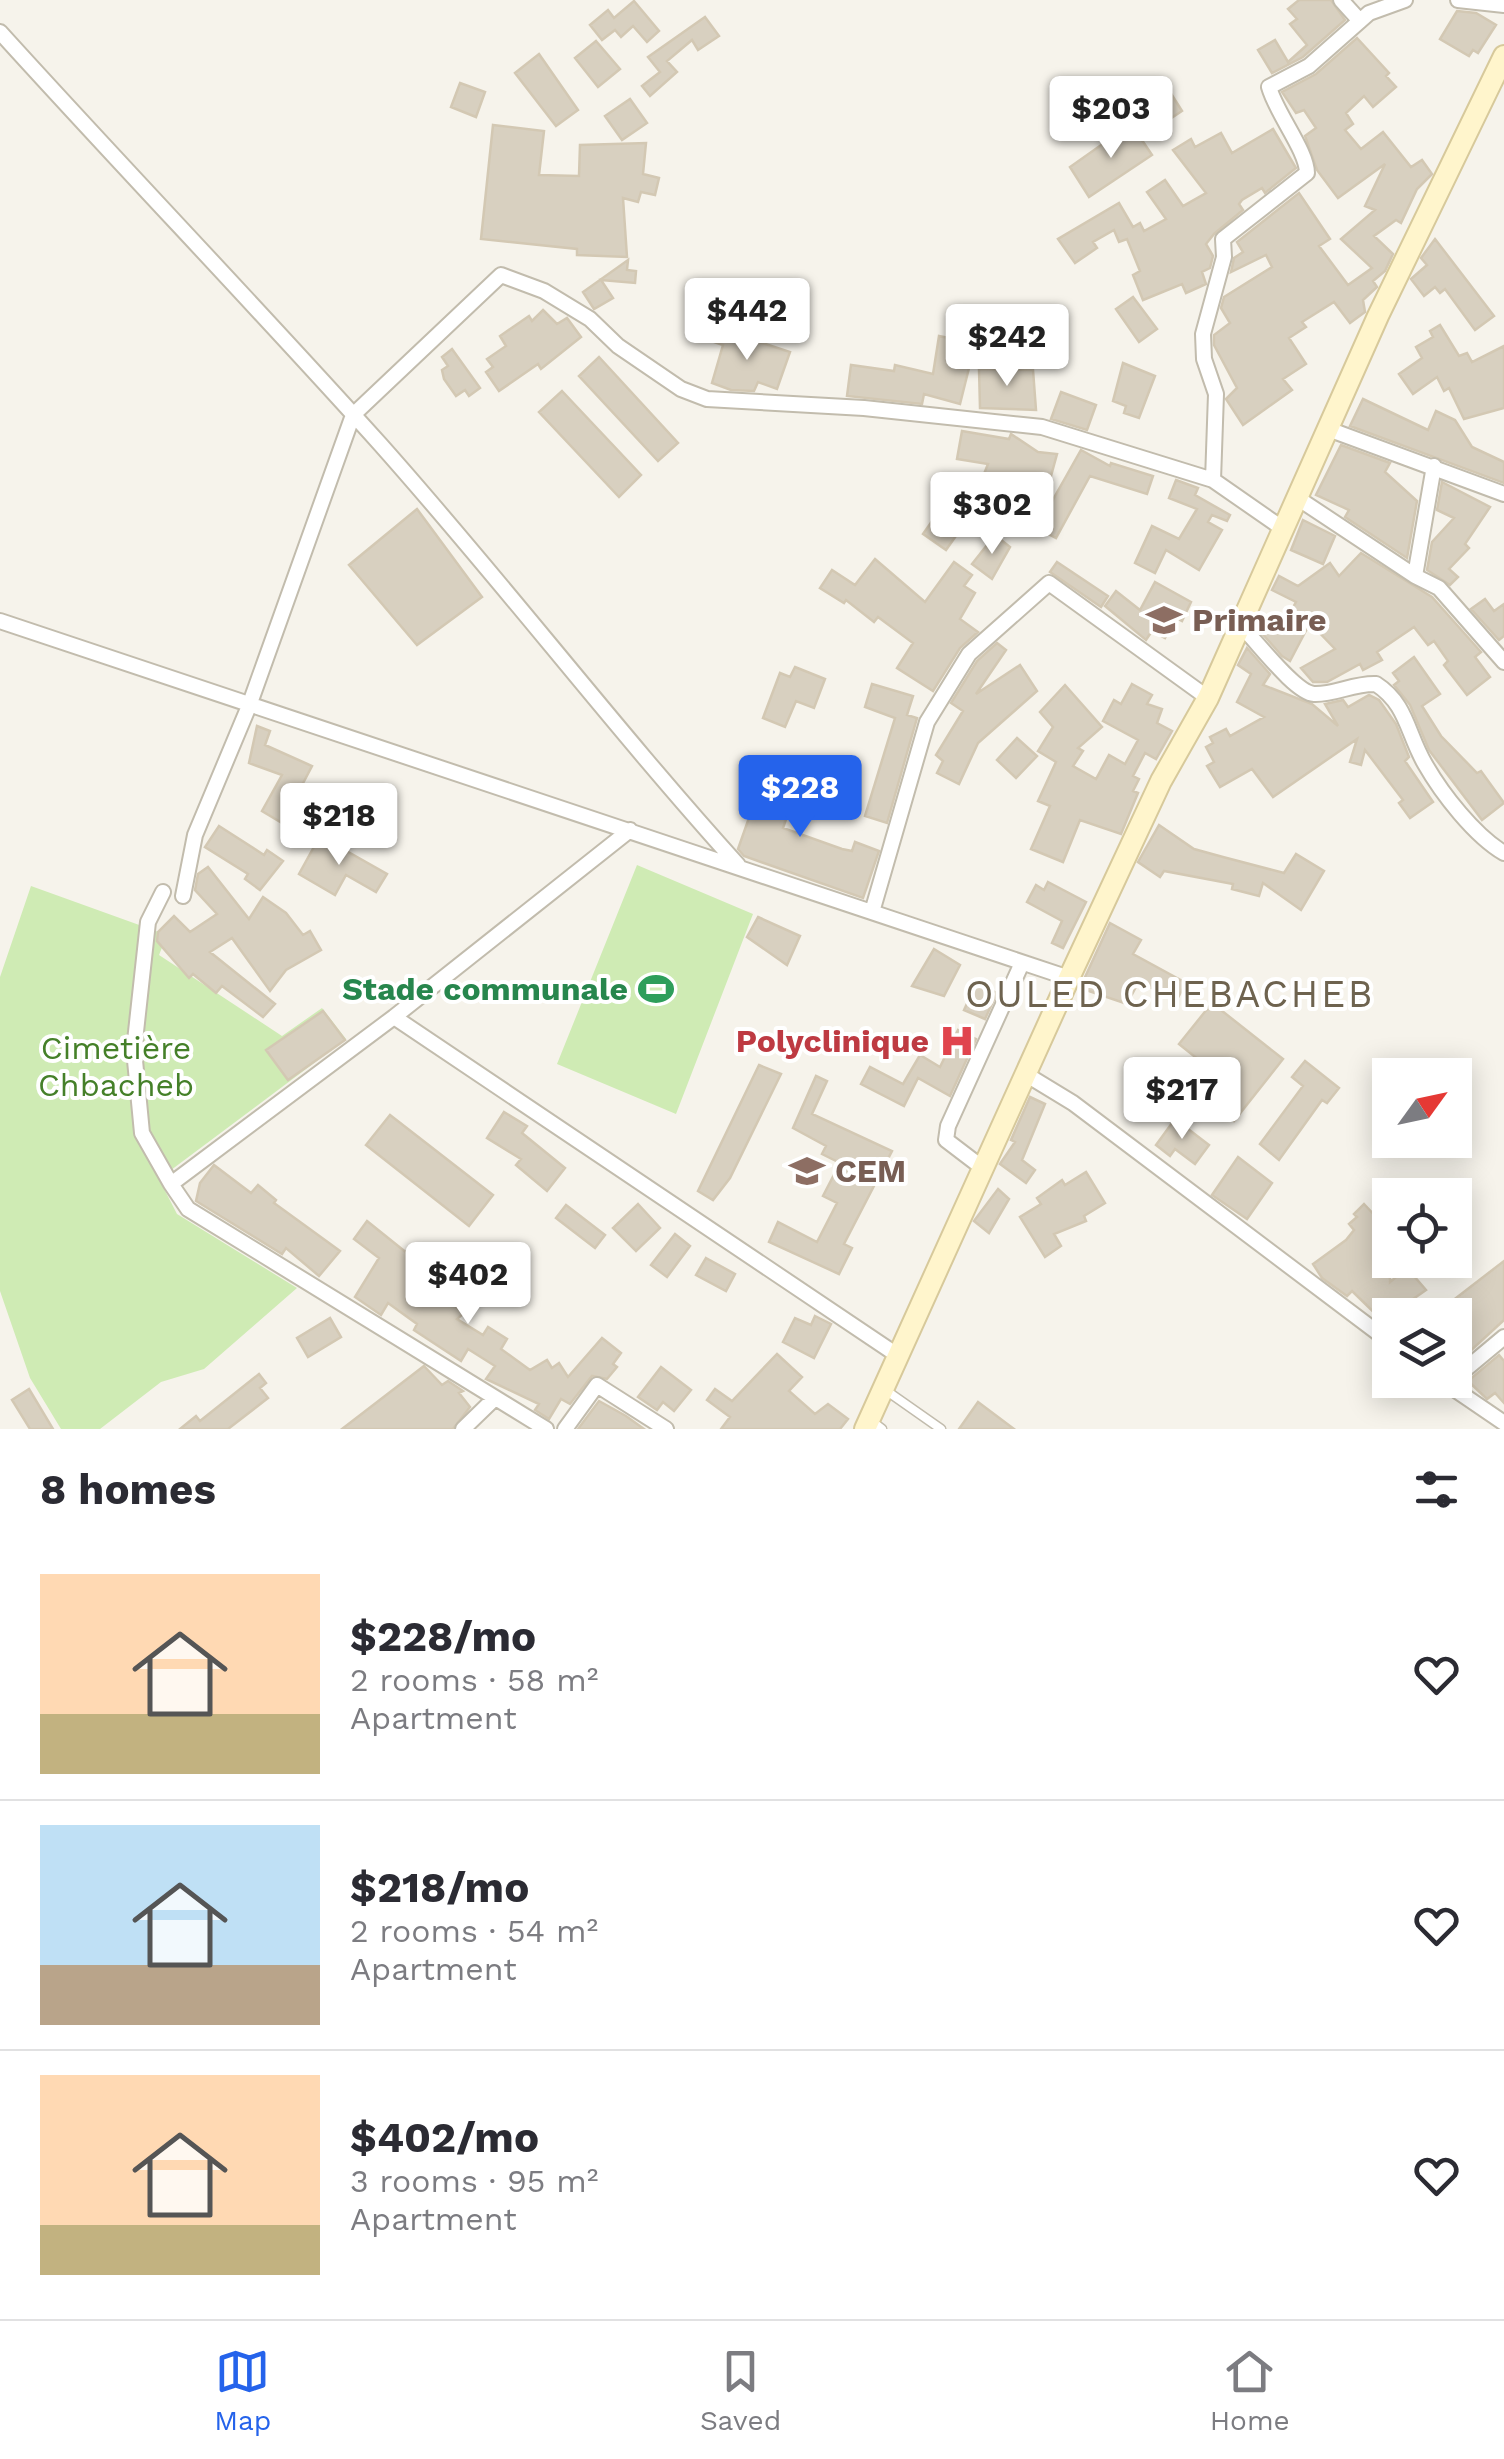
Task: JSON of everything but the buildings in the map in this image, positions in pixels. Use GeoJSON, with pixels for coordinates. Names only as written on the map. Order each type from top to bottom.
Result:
{"type":"FeatureCollection","features":[{"type":"Feature","properties":{"kind":"main road"},"geometry":{"type":"LineString","coordinates":[[872,1426],[884,1389],[1069,978],[1161,781],[1208,698],[1296,497],[1501,71]]}},
{"type":"Feature","properties":{"kind":"street"},"geometry":{"type":"LineString","coordinates":[[1340,0],[1360,21]]}},
{"type":"Feature","properties":{"kind":"street"},"geometry":{"type":"LineString","coordinates":[[1213,480],[1216,394],[1204,359],[1203,334],[1224,257],[1223,239],[1307,173],[1307,164],[1269,87],[1309,66],[1360,21],[1405,0]]}},
{"type":"Feature","properties":{"kind":"street"},"geometry":{"type":"LineString","coordinates":[[1458,0],[1504,5]]}},
{"type":"Feature","properties":{"kind":"street"},"geometry":{"type":"LineString","coordinates":[[0,32],[353,415],[593,692],[637,753],[740,867]]}},
{"type":"Feature","properties":{"kind":"street"},"geometry":{"type":"LineString","coordinates":[[183,896],[194,834],[249,706],[353,415],[501,275],[544,291],[590,319],[618,346],[681,389],[707,399],[864,408],[1042,427],[1213,480],[1282,528]]}},
{"type":"Feature","properties":{"kind":"street"},"geometry":{"type":"LineString","coordinates":[[1328,430],[1504,494]]}},
{"type":"Feature","properties":{"kind":"street"},"geometry":{"type":"LineString","coordinates":[[1415,576],[1434,466]]}},
{"type":"Feature","properties":{"kind":"street"},"geometry":{"type":"LineString","coordinates":[[1296,497],[1439,588],[1504,662]]}},
{"type":"Feature","properties":{"kind":"street"},"geometry":{"type":"LineString","coordinates":[[872,912],[926,722],[969,654],[1049,583],[1208,698]]}},
{"type":"Feature","properties":{"kind":"street"},"geometry":{"type":"LineString","coordinates":[[0,621],[1069,978]]}},
{"type":"Feature","properties":{"kind":"street"},"geometry":{"type":"LineString","coordinates":[[1240,625],[1271,654],[1295,686],[1313,694],[1376,684],[1395,696],[1424,763],[1471,824],[1504,853]]}},
{"type":"Feature","properties":{"kind":"street"},"geometry":{"type":"LineString","coordinates":[[171,1184],[394,1017],[630,830]]}},
{"type":"Feature","properties":{"kind":"street"},"geometry":{"type":"LineString","coordinates":[[164,892],[148,922],[134,1050],[142,1133],[188,1208],[546,1429]]}},
{"type":"Feature","properties":{"kind":"street"},"geometry":{"type":"LineString","coordinates":[[984,1170],[946,1140],[948,1126],[1022,962]]}},
{"type":"Feature","properties":{"kind":"street"},"geometry":{"type":"LineString","coordinates":[[394,1017],[900,1356]]}},
{"type":"Feature","properties":{"kind":"street"},"geometry":{"type":"LineString","coordinates":[[1027,1075],[1073,1102],[1372,1328]]}},
{"type":"Feature","properties":{"kind":"street"},"geometry":{"type":"LineString","coordinates":[[1472,1363],[1504,1337]]}},
{"type":"Feature","properties":{"kind":"street"},"geometry":{"type":"LineString","coordinates":[[565,1429],[597,1385],[666,1429]]}},
{"type":"Feature","properties":{"kind":"street"},"geometry":{"type":"LineString","coordinates":[[1471,1398],[1504,1423]]}},
{"type":"Feature","properties":{"kind":"street"},"geometry":{"type":"LineString","coordinates":[[463,1429],[494,1399]]}},
{"type":"Feature","properties":{"kind":"lane"},"geometry":{"type":"LineString","coordinates":[[884,1389],[942,1429]]}},
{"type":"Feature","properties":{"kind":"green space","name":"Stade communale"},"geometry":{"type":"Polygon","coordinates":[[[637,865],[753,914],[676,1114],[557,1064],[637,865]]]}},
{"type":"Feature","properties":{"kind":"green space","name":"Cimetière Chbacheb"},"geometry":{"type":"Polygon","coordinates":[[[31,886],[167,935],[159,955],[282,1036],[322,1008],[346,1039],[159,1179],[177,1214],[297,1288],[204,1369],[161,1382],[100,1429],[61,1429],[30,1378],[0,1291],[0,977],[31,886]]]}},
{"type":"Feature","properties":{"kind":"place","name":"Primaire"},"geometry":{"type":"Point","coordinates":[1164,620]}},
{"type":"Feature","properties":{"kind":"place","name":"Stade communale"},"geometry":{"type":"Point","coordinates":[656,989]}},
{"type":"Feature","properties":{"kind":"place","name":"Polyclinique"},"geometry":{"type":"Point","coordinates":[957,1041]}},
{"type":"Feature","properties":{"kind":"place","name":"CEM"},"geometry":{"type":"Point","coordinates":[807,1171]}},
{"type":"Feature","properties":{"kind":"district","name":"OULED CHEBACHEB"},"geometry":{"type":"Point","coordinates":[1170,994]}}]}
